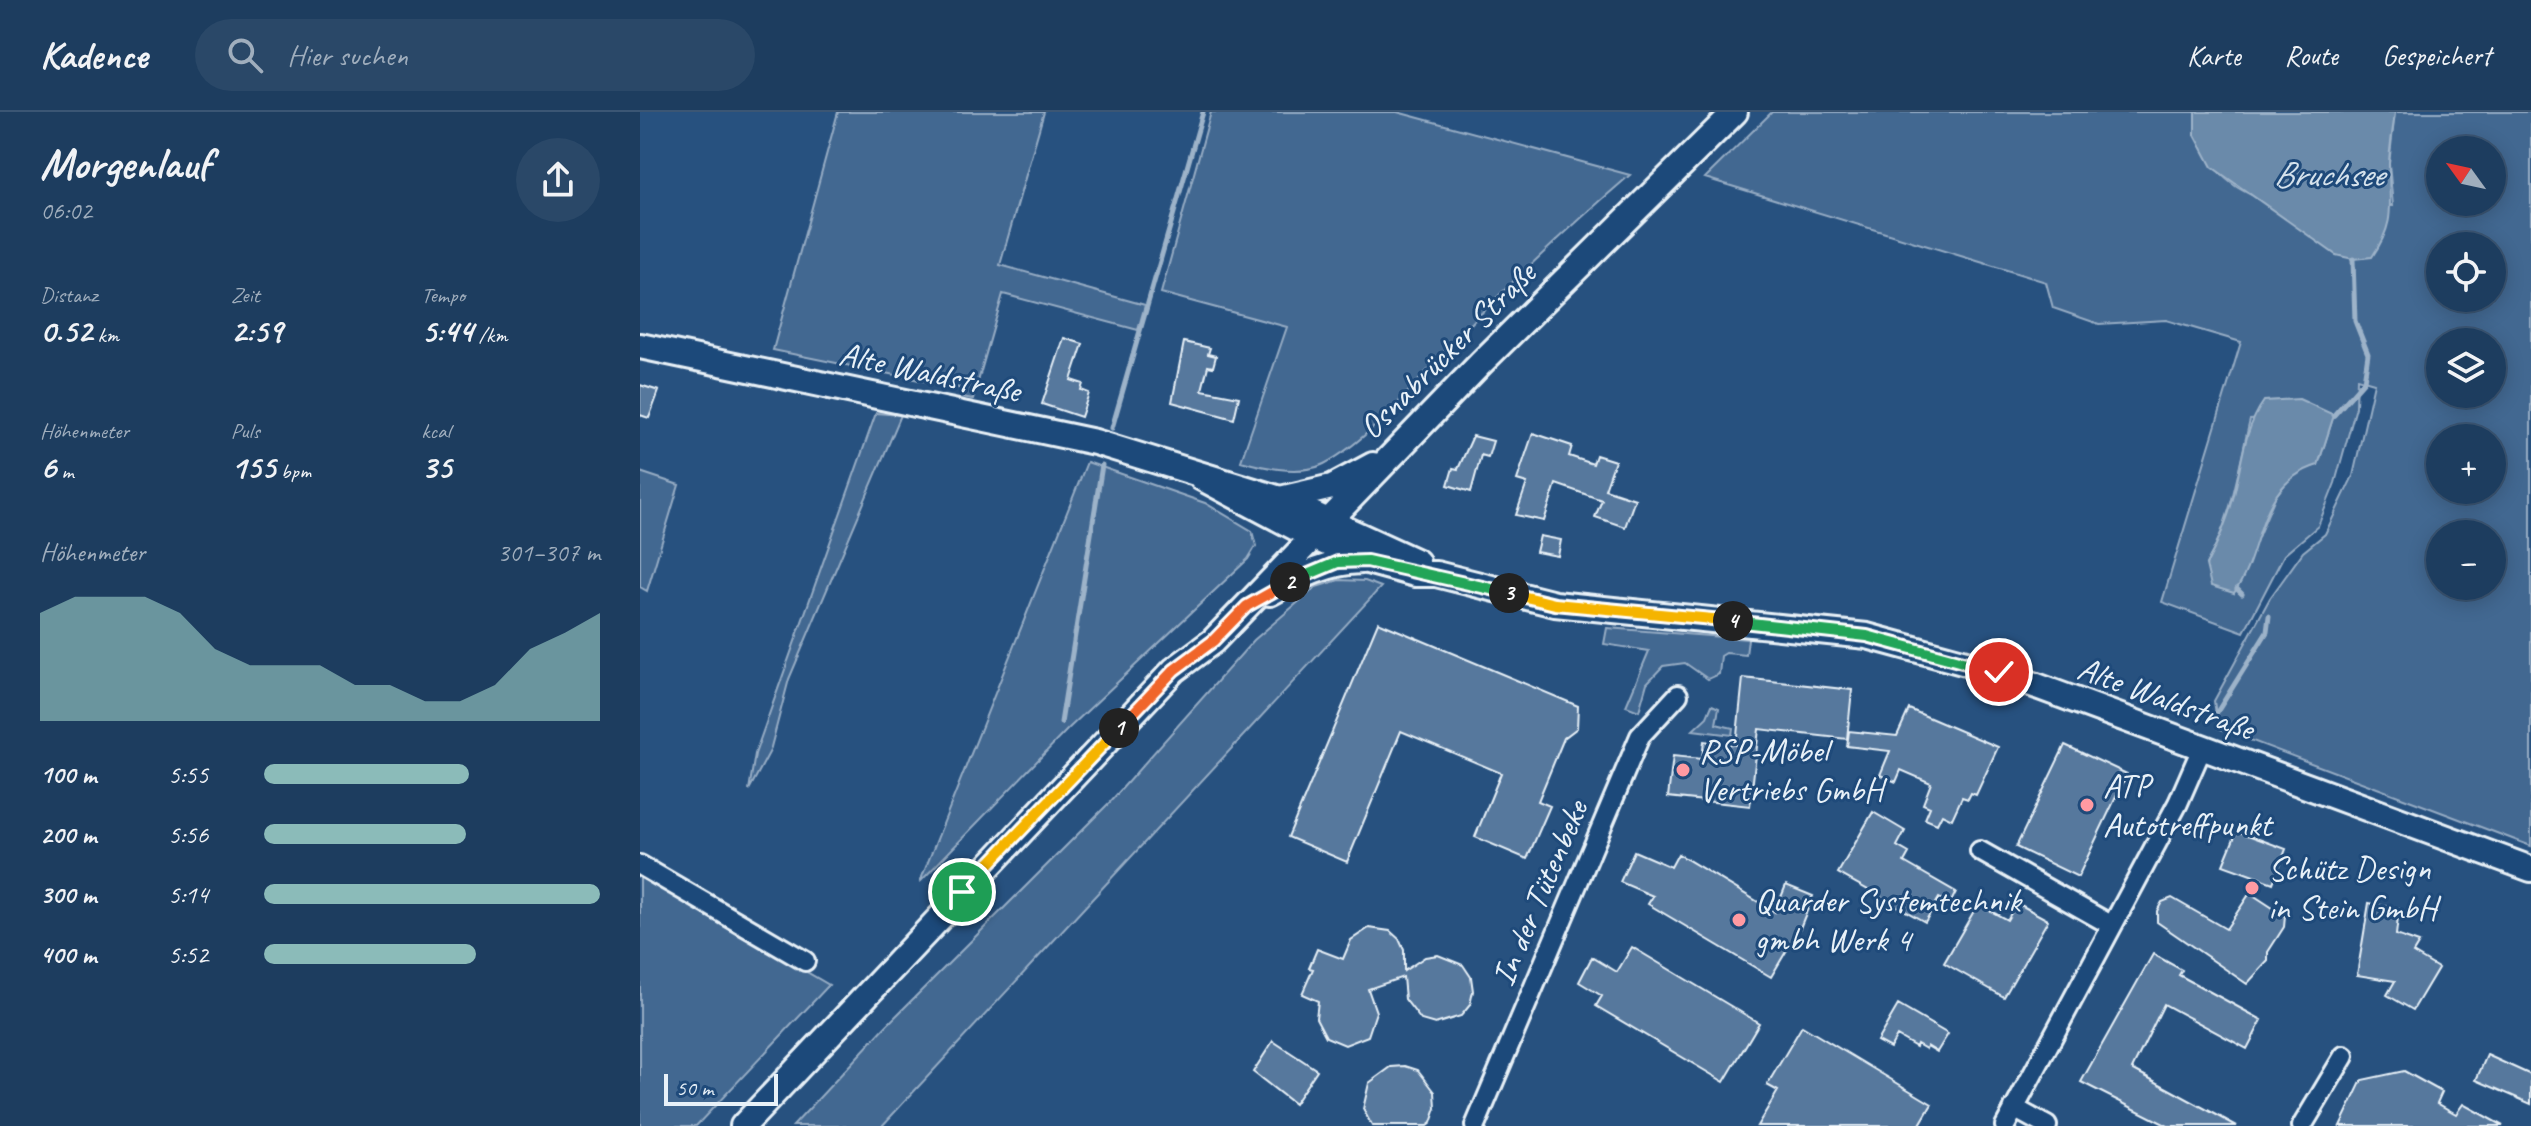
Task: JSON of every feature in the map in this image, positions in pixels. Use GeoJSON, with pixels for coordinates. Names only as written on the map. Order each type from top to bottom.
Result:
{"type":"FeatureCollection","features":[{"type":"Feature","properties":{"kind":"main road","name":"Osnabrücker Straße"},"geometry":{"type":"LineString","coordinates":[[743,1126],[1163,681],[1213,641],[1392,454],[1735,112]]}},
{"type":"Feature","properties":{"kind":"main road","name":"Alte Waldstraße"},"geometry":{"type":"LineString","coordinates":[[640,346],[1108,446],[1202,478],[1370,551],[1436,574],[1555,604],[1867,636],[1999,672],[2531,869]]}},
{"type":"Feature","properties":{"kind":"main road"},"geometry":{"type":"LineString","coordinates":[[1276,576],[1281,542],[1272,507],[1332,487],[1392,454]]}},
{"type":"Feature","properties":{"kind":"main road"},"geometry":{"type":"LineString","coordinates":[[1247,606],[1312,572],[1370,551],[1359,516],[1363,485]]}},
{"type":"Feature","properties":{"kind":"main road","name":"Osnabrücker Straße"},"geometry":{"type":"LineString","coordinates":[[765,1126],[1186,681],[1213,641]]}},
{"type":"Feature","properties":{"kind":"street","name":"In der Tütenbeke"},"geometry":{"type":"LineString","coordinates":[[1475,1126],[1640,736],[1678,695]]}},
{"type":"Feature","properties":{"kind":"street"},"geometry":{"type":"LineString","coordinates":[[2005,1126],[2178,803],[2202,748]]}},
{"type":"Feature","properties":{"kind":"street"},"geometry":{"type":"LineString","coordinates":[[1980,851],[2111,925]]}},
{"type":"Feature","properties":{"kind":"street"},"geometry":{"type":"LineString","coordinates":[[640,865],[805,961]]}},
{"type":"Feature","properties":{"kind":"street"},"geometry":{"type":"LineString","coordinates":[[2302,1126],[2344,1056]]}},
{"type":"Feature","properties":{"kind":"street"},"geometry":{"type":"LineString","coordinates":[[2014,1108],[2047,1126]]}},
{"type":"Feature","properties":{"kind":"shaded area"},"geometry":{"type":"Polygon","coordinates":[[[838,112],[1044,112],[1000,265],[1145,305],[1138,330],[1003,294],[973,399],[962,397],[963,389],[773,350],[838,112]]]}},
{"type":"Feature","properties":{"kind":"shaded area"},"geometry":{"type":"Polygon","coordinates":[[[1211,112],[1397,112],[1630,175],[1502,293],[1397,404],[1343,453],[1315,468],[1271,468],[1241,461],[1287,327],[1161,293],[1211,112]]]}},
{"type":"Feature","properties":{"kind":"shaded area"},"geometry":{"type":"Polygon","coordinates":[[[1772,112],[2195,112],[2200,140],[2212,164],[2243,191],[2266,200],[2393,206],[2389,164],[2395,112],[2531,112],[2531,846],[2218,728],[2214,701],[2270,598],[2303,552],[2325,534],[2353,476],[2374,383],[2357,378],[2356,407],[2335,483],[2318,526],[2284,555],[2244,632],[2162,602],[2241,342],[2166,320],[2099,324],[2053,308],[2046,282],[1705,178],[1772,112]],[[2334,415],[2250,420],[2228,512],[2206,564],[2234,593],[2275,497],[2295,472],[2318,465],[2334,415]]]}},
{"type":"Feature","properties":{"kind":"shaded area"},"geometry":{"type":"Polygon","coordinates":[[[876,413],[901,415],[789,679],[770,751],[749,790],[755,754],[876,413]]]}},
{"type":"Feature","properties":{"kind":"shaded area"},"geometry":{"type":"Polygon","coordinates":[[[1087,462],[1205,503],[1252,531],[1256,546],[1248,559],[1068,729],[920,882],[1087,462]]]}},
{"type":"Feature","properties":{"kind":"shaded area"},"geometry":{"type":"Polygon","coordinates":[[[640,472],[679,485],[647,591],[640,587],[640,472]]]}},
{"type":"Feature","properties":{"kind":"shaded area"},"geometry":{"type":"Polygon","coordinates":[[[1339,580],[1365,581],[1381,587],[882,1126],[793,1126],[886,1026],[1110,802],[1254,640],[1316,587],[1339,580]]]}},
{"type":"Feature","properties":{"kind":"shaded area"},"geometry":{"type":"Polygon","coordinates":[[[1607,628],[1748,639],[1746,655],[1726,653],[1721,656],[1719,674],[1708,679],[1685,663],[1663,666],[1647,683],[1639,711],[1626,706],[1649,651],[1604,644],[1607,628]]]}},
{"type":"Feature","properties":{"kind":"shaded area"},"geometry":{"type":"Polygon","coordinates":[[[1712,705],[1719,708],[1716,724],[1733,728],[1732,735],[1693,730],[1707,717],[1712,705]]]}},
{"type":"Feature","properties":{"kind":"shaded area"},"geometry":{"type":"Polygon","coordinates":[[[640,875],[829,985],[696,1126],[640,1126],[640,875]]]}},
{"type":"Feature","properties":{"kind":"water","name":"Bruchsee"},"geometry":{"type":"Polygon","coordinates":[[[2195,112],[2395,112],[2389,162],[2389,221],[2372,257],[2353,259],[2336,255],[2212,167],[2195,135],[2195,112]]]}},
{"type":"Feature","properties":{"kind":"water"},"geometry":{"type":"Polygon","coordinates":[[[2299,399],[2334,415],[2318,465],[2297,474],[2282,487],[2271,503],[2244,576],[2234,593],[2211,586],[2206,565],[2229,513],[2244,446],[2257,412],[2264,401],[2299,399]]]}},
{"type":"Feature","properties":{"kind":"building"},"geometry":{"type":"Polygon","coordinates":[[[1064,338],[1083,344],[1071,380],[1083,384],[1081,390],[1089,393],[1081,417],[1042,404],[1064,338]]]}},
{"type":"Feature","properties":{"kind":"building"},"geometry":{"type":"Polygon","coordinates":[[[1184,342],[1210,348],[1208,354],[1216,356],[1213,367],[1208,366],[1202,390],[1239,397],[1234,419],[1172,402],[1184,342]]]}},
{"type":"Feature","properties":{"kind":"building"},"geometry":{"type":"Polygon","coordinates":[[[640,385],[659,391],[649,418],[640,415],[640,385]]]}},
{"type":"Feature","properties":{"kind":"building"},"geometry":{"type":"Polygon","coordinates":[[[1533,433],[1572,446],[1569,456],[1593,464],[1596,455],[1615,461],[1605,489],[1635,499],[1625,527],[1595,517],[1602,500],[1556,484],[1544,521],[1516,515],[1527,483],[1517,480],[1533,433]]]}},
{"type":"Feature","properties":{"kind":"building"},"geometry":{"type":"Polygon","coordinates":[[[1473,436],[1493,441],[1488,457],[1481,455],[1471,492],[1448,485],[1453,468],[1458,469],[1473,436]]]}},
{"type":"Feature","properties":{"kind":"building"},"geometry":{"type":"Polygon","coordinates":[[[1540,536],[1561,540],[1558,556],[1536,552],[1540,536]]]}},
{"type":"Feature","properties":{"kind":"building"},"geometry":{"type":"Polygon","coordinates":[[[1378,622],[1578,706],[1577,728],[1564,738],[1538,801],[1550,806],[1527,859],[1475,837],[1501,773],[1401,731],[1347,862],[1288,837],[1378,622]]]}},
{"type":"Feature","properties":{"kind":"building"},"geometry":{"type":"Polygon","coordinates":[[[1743,678],[1852,690],[1847,739],[1759,729],[1750,806],[1668,797],[1673,756],[1702,759],[1704,741],[1736,745],[1743,678]]]}},
{"type":"Feature","properties":{"kind":"building"},"geometry":{"type":"Polygon","coordinates":[[[1909,709],[1998,747],[1976,795],[1971,793],[1968,799],[1962,797],[1952,819],[1942,814],[1937,824],[1925,819],[1930,807],[1923,804],[1931,783],[1901,770],[1896,782],[1880,775],[1890,751],[1847,746],[1849,731],[1897,736],[1909,709]]]}},
{"type":"Feature","properties":{"kind":"building"},"geometry":{"type":"Polygon","coordinates":[[[2065,745],[2127,774],[2078,877],[2016,847],[2065,745]]]}},
{"type":"Feature","properties":{"kind":"building"},"geometry":{"type":"Polygon","coordinates":[[[1873,812],[1905,831],[1897,846],[1909,853],[1904,862],[1956,892],[1950,904],[1939,898],[1925,922],[1838,873],[1873,812]]]}},
{"type":"Feature","properties":{"kind":"building"},"geometry":{"type":"Polygon","coordinates":[[[2237,831],[2286,849],[2273,883],[2223,865],[2237,831]]]}},
{"type":"Feature","properties":{"kind":"building","name":"Quarder Systemtechnik gmbh Werk 4"},"geometry":{"type":"Polygon","coordinates":[[[1634,851],[1671,867],[1678,854],[1775,912],[1786,885],[1813,896],[1800,928],[1771,977],[1648,904],[1653,896],[1620,882],[1634,851]]]}},
{"type":"Feature","properties":{"kind":"building"},"geometry":{"type":"Polygon","coordinates":[[[2250,893],[2285,916],[2284,927],[2268,952],[2268,961],[2247,984],[2157,922],[2157,911],[2162,902],[2172,898],[2226,929],[2250,893]]]}},
{"type":"Feature","properties":{"kind":"building"},"geometry":{"type":"Polygon","coordinates":[[[2017,903],[2048,920],[2004,997],[1944,963],[1978,904],[2007,920],[2017,903]]]}},
{"type":"Feature","properties":{"kind":"building"},"geometry":{"type":"Polygon","coordinates":[[[2369,903],[2399,909],[2396,935],[2419,943],[2413,953],[2438,968],[2413,1010],[2387,995],[2395,981],[2357,975],[2369,903]]]}},
{"type":"Feature","properties":{"kind":"building"},"geometry":{"type":"Polygon","coordinates":[[[1369,928],[1390,931],[1399,939],[1404,950],[1404,971],[1425,957],[1438,955],[1463,965],[1471,977],[1473,991],[1470,1005],[1461,1016],[1435,1024],[1421,1020],[1405,999],[1403,977],[1368,989],[1376,1012],[1368,1036],[1345,1045],[1326,1037],[1316,1018],[1318,1001],[1302,994],[1313,969],[1309,968],[1317,949],[1343,959],[1351,940],[1369,928]]]}},
{"type":"Feature","properties":{"kind":"building"},"geometry":{"type":"Polygon","coordinates":[[[1632,947],[1759,1023],[1724,1082],[1596,1006],[1602,996],[1579,982],[1592,957],[1617,972],[1632,947]]]}},
{"type":"Feature","properties":{"kind":"building"},"geometry":{"type":"Polygon","coordinates":[[[2153,954],[2182,970],[2179,975],[2262,1020],[2247,1049],[2164,1004],[2132,1069],[2237,1126],[2168,1126],[2081,1082],[2153,954]]]}},
{"type":"Feature","properties":{"kind":"building"},"geometry":{"type":"Polygon","coordinates":[[[1898,1005],[1948,1034],[1937,1052],[1927,1046],[1926,1049],[1917,1044],[1916,1047],[1897,1036],[1890,1048],[1877,1041],[1898,1005]]]}},
{"type":"Feature","properties":{"kind":"building"},"geometry":{"type":"Polygon","coordinates":[[[1802,1026],[1932,1104],[1919,1126],[1757,1126],[1778,1091],[1767,1085],[1802,1026]]]}},
{"type":"Feature","properties":{"kind":"building"},"geometry":{"type":"Polygon","coordinates":[[[1273,1041],[1317,1070],[1294,1104],[1253,1072],[1273,1041]]]}},
{"type":"Feature","properties":{"kind":"building"},"geometry":{"type":"Polygon","coordinates":[[[2487,1055],[2531,1075],[2531,1104],[2476,1080],[2487,1055]]]}},
{"type":"Feature","properties":{"kind":"building"},"geometry":{"type":"Polygon","coordinates":[[[1405,1066],[1418,1070],[1435,1092],[1436,1108],[1431,1123],[1427,1126],[1372,1126],[1363,1109],[1369,1083],[1391,1067],[1405,1066]]]}},
{"type":"Feature","properties":{"kind":"building"},"geometry":{"type":"Polygon","coordinates":[[[2404,1071],[2442,1092],[2437,1103],[2456,1114],[2463,1104],[2503,1126],[2340,1126],[2362,1080],[2404,1071]]]}},
{"type":"Feature","properties":{"kind":"waterway"},"geometry":{"type":"LineString","coordinates":[[1112,428],[1203,112]]}},
{"type":"Feature","properties":{"kind":"waterway"},"geometry":{"type":"LineString","coordinates":[[2334,415],[2364,381],[2368,354],[2355,321],[2353,259]]}},
{"type":"Feature","properties":{"kind":"waterway"},"geometry":{"type":"LineString","coordinates":[[1061,723],[1102,465]]}},
{"type":"Feature","properties":{"kind":"waterway"},"geometry":{"type":"LineString","coordinates":[[2237,589],[2242,594]]}},
{"type":"Feature","properties":{"kind":"waterway"},"geometry":{"type":"LineString","coordinates":[[2214,717],[2267,632],[2269,616]]}},
{"type":"Feature","properties":{"kind":"place","name":"RSP-Möbel Vertriebs GmbH"},"geometry":{"type":"Point","coordinates":[1683,770]}},
{"type":"Feature","properties":{"kind":"place","name":"ATP Autotreffpunkt"},"geometry":{"type":"Point","coordinates":[2087,805]}},
{"type":"Feature","properties":{"kind":"place","name":"Schütz Design in Stein GmbH"},"geometry":{"type":"Point","coordinates":[2252,888]}},
{"type":"Feature","properties":{"kind":"place","name":"Quarder Systemtechnik gmbh Werk 4"},"geometry":{"type":"Point","coordinates":[1739,920]}},
{"type":"Feature","properties":{"kind":"route"},"geometry":{"type":"LineString","coordinates":[[962,892],[1174,670],[1213,641],[1247,606],[1299,577],[1338,562],[1367,561],[1415,574],[1436,574],[1555,604],[1797,626],[1867,636],[1999,672]]}}]}
